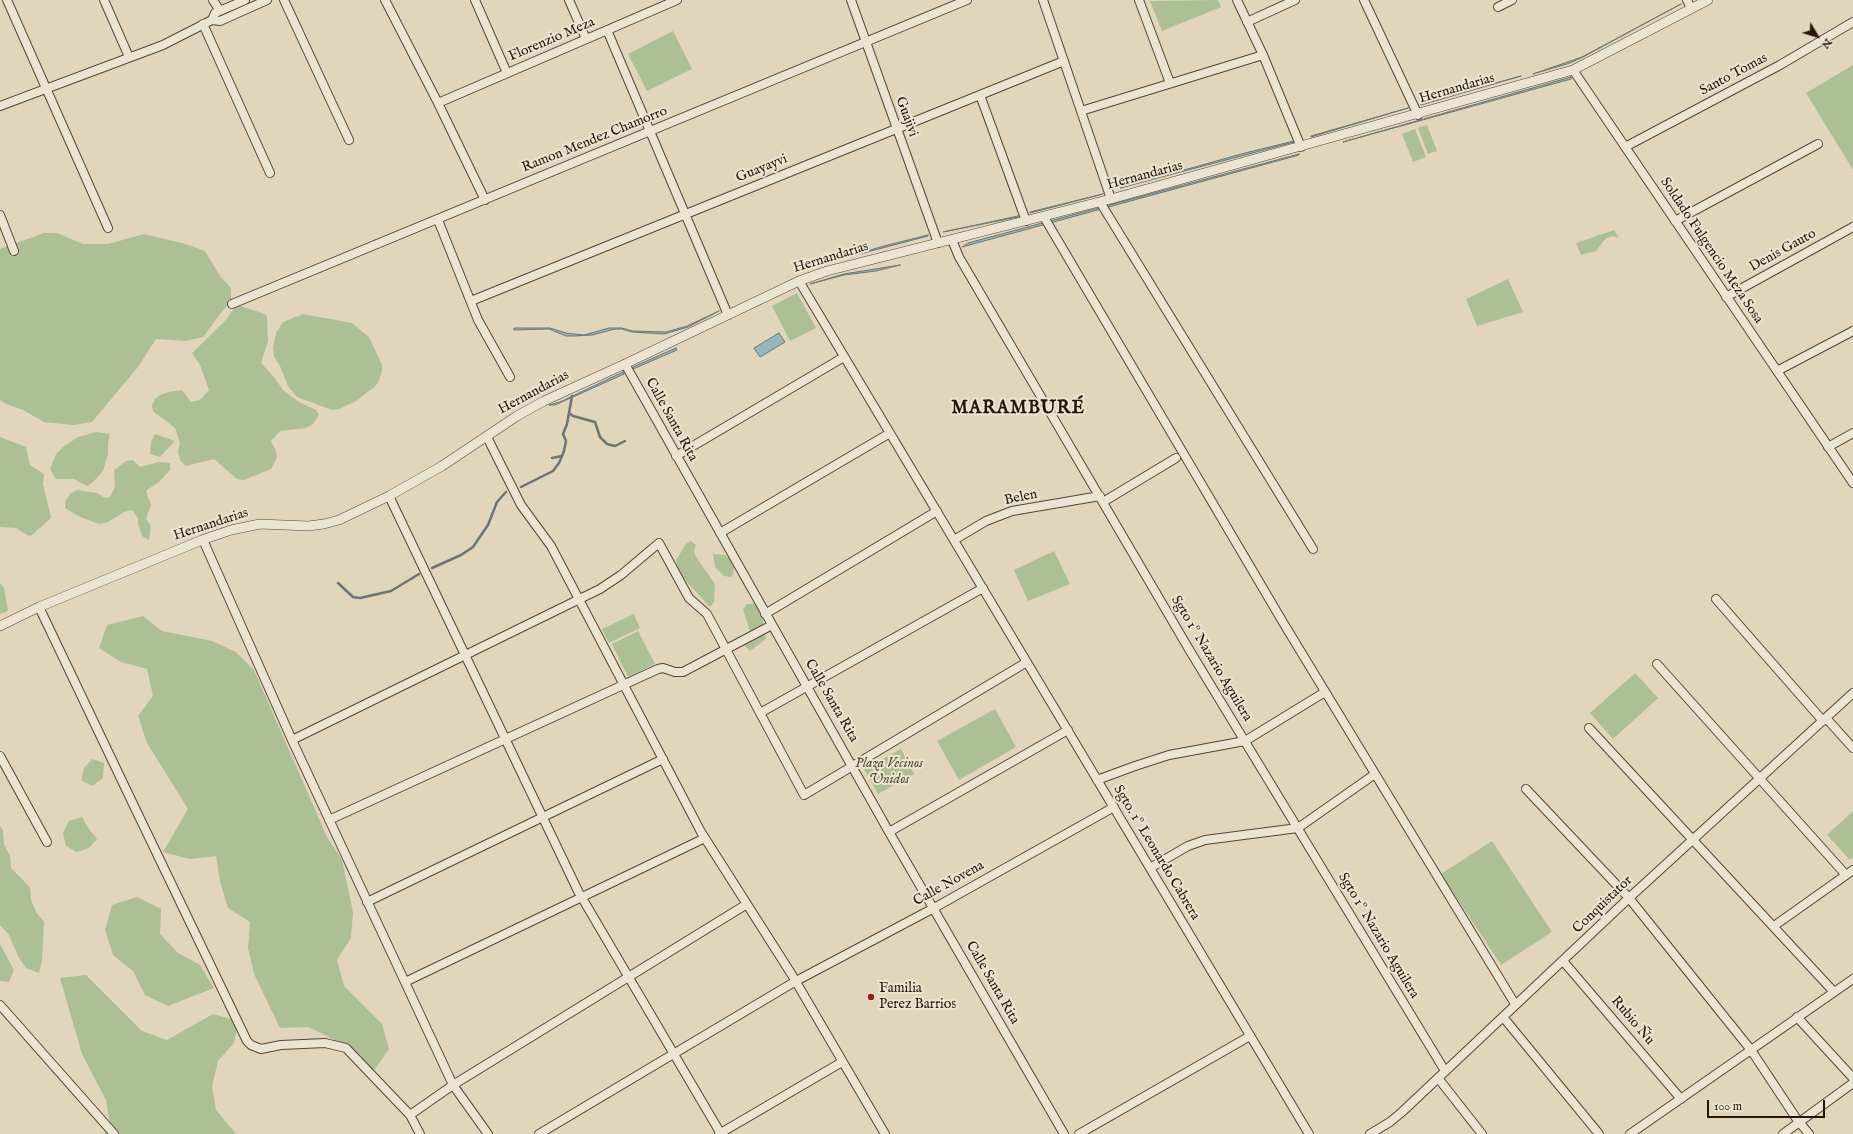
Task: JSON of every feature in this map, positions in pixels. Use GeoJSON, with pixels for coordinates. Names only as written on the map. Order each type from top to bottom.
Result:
{"type":"FeatureCollection","features":[{"type":"Feature","properties":{"kind":"street"},"geometry":{"type":"LineString","coordinates":[[7,0],[108,228]]}},
{"type":"Feature","properties":{"kind":"street"},"geometry":{"type":"LineString","coordinates":[[104,0],[129,57]]}},
{"type":"Feature","properties":{"kind":"street"},"geometry":{"type":"LineString","coordinates":[[213,0],[220,11]]}},
{"type":"Feature","properties":{"kind":"street"},"geometry":{"type":"LineString","coordinates":[[212,20],[215,13],[245,0]]}},
{"type":"Feature","properties":{"kind":"street"},"geometry":{"type":"LineString","coordinates":[[0,106],[163,45],[212,20],[220,21],[267,0]]}},
{"type":"Feature","properties":{"kind":"street"},"geometry":{"type":"LineString","coordinates":[[284,0],[349,140]]}},
{"type":"Feature","properties":{"kind":"street"},"geometry":{"type":"LineString","coordinates":[[385,0],[438,103],[485,200]]}},
{"type":"Feature","properties":{"kind":"street"},"geometry":{"type":"LineString","coordinates":[[475,0],[507,73]]}},
{"type":"Feature","properties":{"kind":"street"},"geometry":{"type":"LineString","coordinates":[[569,0],[586,39]]}},
{"type":"Feature","properties":{"kind":"street","name":"Florenzio Meza"},"geometry":{"type":"LineString","coordinates":[[438,103],[607,30],[664,2],[677,0]]}},
{"type":"Feature","properties":{"kind":"street","name":"Guajivi"},"geometry":{"type":"LineString","coordinates":[[851,0],[938,243]]}},
{"type":"Feature","properties":{"kind":"street","name":"Ramon Mendez Chamorro"},"geometry":{"type":"LineString","coordinates":[[232,304],[967,0]]}},
{"type":"Feature","properties":{"kind":"street"},"geometry":{"type":"LineString","coordinates":[[1043,0],[1111,199]]}},
{"type":"Feature","properties":{"kind":"street"},"geometry":{"type":"LineString","coordinates":[[1139,0],[1170,83]]}},
{"type":"Feature","properties":{"kind":"street"},"geometry":{"type":"LineString","coordinates":[[1237,0],[1301,147]]}},
{"type":"Feature","properties":{"kind":"street"},"geometry":{"type":"LineString","coordinates":[[1247,22],[1295,0]]}},
{"type":"Feature","properties":{"kind":"street"},"geometry":{"type":"LineString","coordinates":[[1364,0],[1418,115]]}},
{"type":"Feature","properties":{"kind":"street"},"geometry":{"type":"LineString","coordinates":[[1498,7],[1512,0]]}},
{"type":"Feature","properties":{"kind":"street","name":"Hernandarias"},"geometry":{"type":"LineString","coordinates":[[0,626],[39,607],[203,540],[243,527],[260,524],[308,526],[339,520],[390,496],[442,466],[517,416],[544,401],[799,281],[827,271],[1100,202],[1418,115],[1573,70],[1689,4],[1708,0]]}},
{"type":"Feature","properties":{"kind":"street","name":"Santo Tomas"},"geometry":{"type":"LineString","coordinates":[[1625,147],[1780,64],[1853,22]]}},
{"type":"Feature","properties":{"kind":"street"},"geometry":{"type":"LineString","coordinates":[[204,24],[270,173]]}},
{"type":"Feature","properties":{"kind":"street"},"geometry":{"type":"LineString","coordinates":[[607,30],[728,315]]}},
{"type":"Feature","properties":{"kind":"street"},"geometry":{"type":"LineString","coordinates":[[1081,111],[1262,55]]}},
{"type":"Feature","properties":{"kind":"street","name":"Guayayvi"},"geometry":{"type":"LineString","coordinates":[[470,301],[1064,61]]}},
{"type":"Feature","properties":{"kind":"street","name":"Soldado Fulgencio Meza Sosa"},"geometry":{"type":"LineString","coordinates":[[1573,70],[1853,483]]}},
{"type":"Feature","properties":{"kind":"street"},"geometry":{"type":"LineString","coordinates":[[980,95],[1026,221]]}},
{"type":"Feature","properties":{"kind":"street"},"geometry":{"type":"LineString","coordinates":[[1675,221],[1818,144]]}},
{"type":"Feature","properties":{"kind":"street"},"geometry":{"type":"LineString","coordinates":[[1100,202],[1313,549]]}},
{"type":"Feature","properties":{"kind":"street"},"geometry":{"type":"LineString","coordinates":[[0,215],[14,251]]}},
{"type":"Feature","properties":{"kind":"street"},"geometry":{"type":"LineString","coordinates":[[1044,217],[1325,692],[1516,1004]]}},
{"type":"Feature","properties":{"kind":"street"},"geometry":{"type":"LineString","coordinates":[[438,220],[478,320],[510,377]]}},
{"type":"Feature","properties":{"kind":"street","name":"Denis Gauto"},"geometry":{"type":"LineString","coordinates":[[1726,296],[1853,227]]}},
{"type":"Feature","properties":{"kind":"street","name":"Sgto 1º Nazario Aguilera"},"geometry":{"type":"LineString","coordinates":[[952,240],[959,257],[1101,499],[1245,741],[1445,1071]]}},
{"type":"Feature","properties":{"kind":"street","name":"Sgto. 1º Leonardo Cabrera"},"geometry":{"type":"LineString","coordinates":[[799,281],[1309,1134]]}},
{"type":"Feature","properties":{"kind":"street"},"geometry":{"type":"LineString","coordinates":[[1777,372],[1853,331]]}},
{"type":"Feature","properties":{"kind":"street"},"geometry":{"type":"LineString","coordinates":[[676,456],[844,357]]}},
{"type":"Feature","properties":{"kind":"street","name":"Calle Santa Rita"},"geometry":{"type":"LineString","coordinates":[[624,364],[765,614],[808,686],[852,766],[1064,1134]]}},
{"type":"Feature","properties":{"kind":"street"},"geometry":{"type":"LineString","coordinates":[[720,533],[890,433]]}},
{"type":"Feature","properties":{"kind":"street"},"geometry":{"type":"LineString","coordinates":[[1828,447],[1853,433]]}},
{"type":"Feature","properties":{"kind":"street"},"geometry":{"type":"LineString","coordinates":[[487,437],[521,505],[550,546],[705,838],[796,981],[885,1134]]}},
{"type":"Feature","properties":{"kind":"street"},"geometry":{"type":"LineString","coordinates":[[1101,499],[1176,458]]}},
{"type":"Feature","properties":{"kind":"street"},"geometry":{"type":"LineString","coordinates":[[390,496],[581,897],[720,1134],[842,1062]]}},
{"type":"Feature","properties":{"kind":"street","name":"Belen"},"geometry":{"type":"LineString","coordinates":[[954,540],[986,521],[1012,511],[1101,499]]}},
{"type":"Feature","properties":{"kind":"street"},"geometry":{"type":"LineString","coordinates":[[765,614],[937,511]]}},
{"type":"Feature","properties":{"kind":"street"},"geometry":{"type":"LineString","coordinates":[[203,540],[292,740],[453,1085],[488,1134]]}},
{"type":"Feature","properties":{"kind":"street"},"geometry":{"type":"LineString","coordinates":[[292,740],[579,600],[611,582],[659,543],[689,598],[707,614],[804,795],[1027,662]]}},
{"type":"Feature","properties":{"kind":"street"},"geometry":{"type":"LineString","coordinates":[[760,713],[982,587]]}},
{"type":"Feature","properties":{"kind":"street"},"geometry":{"type":"LineString","coordinates":[[1716,599],[1853,748]]}},
{"type":"Feature","properties":{"kind":"street"},"geometry":{"type":"LineString","coordinates":[[39,607],[248,1041],[251,1045],[262,1049],[281,1045],[325,1043],[346,1048],[410,1115],[420,1134]]}},
{"type":"Feature","properties":{"kind":"street"},"geometry":{"type":"LineString","coordinates":[[329,820],[663,668],[675,672],[683,672],[772,625]]}},
{"type":"Feature","properties":{"kind":"street"},"geometry":{"type":"LineString","coordinates":[[1657,664],[1846,875]]}},
{"type":"Feature","properties":{"kind":"street"},"geometry":{"type":"LineString","coordinates":[[1098,780],[1169,755],[1245,741],[1325,692]]}},
{"type":"Feature","properties":{"kind":"street","name":"Conquistator"},"geometry":{"type":"LineString","coordinates":[[1370,1134],[1390,1122],[1693,838],[1853,693]]}},
{"type":"Feature","properties":{"kind":"street"},"geometry":{"type":"LineString","coordinates":[[1589,728],[1693,838],[1834,992]]}},
{"type":"Feature","properties":{"kind":"street"},"geometry":{"type":"LineString","coordinates":[[890,832],[1068,730]]}},
{"type":"Feature","properties":{"kind":"street"},"geometry":{"type":"LineString","coordinates":[[0,756],[47,842]]}},
{"type":"Feature","properties":{"kind":"street"},"geometry":{"type":"LineString","coordinates":[[367,902],[663,759]]}},
{"type":"Feature","properties":{"kind":"street"},"geometry":{"type":"LineString","coordinates":[[1150,868],[1188,846],[1205,840],[1298,828],[1375,774]]}},
{"type":"Feature","properties":{"kind":"street"},"geometry":{"type":"LineString","coordinates":[[1526,789],[1629,898],[1751,1050],[1809,1134]]}},
{"type":"Feature","properties":{"kind":"street","name":"Calle Novena"},"geometry":{"type":"LineString","coordinates":[[540,1134],[796,981],[934,908],[1114,807]]}},
{"type":"Feature","properties":{"kind":"street"},"geometry":{"type":"LineString","coordinates":[[405,982],[705,838]]}},
{"type":"Feature","properties":{"kind":"street"},"geometry":{"type":"LineString","coordinates":[[1774,926],[1853,870]]}},
{"type":"Feature","properties":{"kind":"street"},"geometry":{"type":"LineString","coordinates":[[410,1115],[453,1085],[748,904]]}},
{"type":"Feature","properties":{"kind":"street","name":"Rubio Ñu"},"geometry":{"type":"LineString","coordinates":[[1563,961],[1681,1098]]}},
{"type":"Feature","properties":{"kind":"street"},"geometry":{"type":"LineString","coordinates":[[1630,1134],[1853,979]]}},
{"type":"Feature","properties":{"kind":"street"},"geometry":{"type":"LineString","coordinates":[[0,1004],[114,1134]]}},
{"type":"Feature","properties":{"kind":"street"},"geometry":{"type":"LineString","coordinates":[[1503,1017],[1599,1134]]}},
{"type":"Feature","properties":{"kind":"street"},"geometry":{"type":"LineString","coordinates":[[1797,1018],[1853,1078]]}},
{"type":"Feature","properties":{"kind":"street"},"geometry":{"type":"LineString","coordinates":[[1079,1134],[1250,1036]]}},
{"type":"Feature","properties":{"kind":"street"},"geometry":{"type":"LineString","coordinates":[[1438,1078],[1482,1134]]}},
{"type":"Feature","properties":{"kind":"street"},"geometry":{"type":"LineString","coordinates":[[1783,1134],[1798,1120],[1853,1083]]}},
{"type":"Feature","properties":{"kind":"green space"},"geometry":{"type":"Polygon","coordinates":[[[1218,0],[1221,7],[1162,31],[1150,1],[1218,0]]]}},
{"type":"Feature","properties":{"kind":"green space"},"geometry":{"type":"Polygon","coordinates":[[[673,31],[692,69],[647,91],[628,54],[673,31]]]}},
{"type":"Feature","properties":{"kind":"green space"},"geometry":{"type":"Polygon","coordinates":[[[1853,65],[1853,170],[1806,93],[1853,65]]]}},
{"type":"Feature","properties":{"kind":"green space"},"geometry":{"type":"Polygon","coordinates":[[[1427,125],[1437,151],[1428,154],[1418,128],[1427,125]]]}},
{"type":"Feature","properties":{"kind":"green space"},"geometry":{"type":"Polygon","coordinates":[[[1415,129],[1426,157],[1413,162],[1402,134],[1415,129]]]}},
{"type":"Feature","properties":{"kind":"green space"},"geometry":{"type":"Polygon","coordinates":[[[1614,230],[1619,238],[1613,236],[1606,238],[1596,251],[1581,255],[1576,243],[1614,230]]]}},
{"type":"Feature","properties":{"kind":"green space"},"geometry":{"type":"Polygon","coordinates":[[[44,233],[57,233],[83,244],[108,244],[144,234],[186,244],[205,251],[220,276],[231,288],[231,300],[203,337],[185,341],[156,339],[138,367],[92,422],[74,425],[44,422],[23,410],[6,404],[0,400],[0,249],[44,233]]]}},
{"type":"Feature","properties":{"kind":"green space"},"geometry":{"type":"Polygon","coordinates":[[[1508,279],[1523,312],[1477,326],[1466,299],[1508,279]]]}},
{"type":"Feature","properties":{"kind":"green space"},"geometry":{"type":"Polygon","coordinates":[[[797,293],[816,328],[790,341],[772,306],[797,293]]]}},
{"type":"Feature","properties":{"kind":"green space"},"geometry":{"type":"Polygon","coordinates":[[[237,305],[267,316],[268,341],[261,363],[274,377],[283,390],[299,402],[316,410],[319,415],[313,424],[306,428],[280,431],[271,441],[277,457],[271,469],[244,480],[237,479],[214,459],[186,466],[180,460],[178,451],[180,443],[175,428],[153,411],[152,405],[155,399],[160,395],[169,392],[182,390],[191,402],[200,400],[209,390],[200,365],[192,353],[224,322],[237,305]]]}},
{"type":"Feature","properties":{"kind":"green space"},"geometry":{"type":"Polygon","coordinates":[[[303,314],[352,323],[369,337],[382,365],[382,371],[378,383],[356,401],[339,409],[332,410],[297,397],[288,386],[280,366],[274,357],[273,347],[276,333],[283,322],[303,314]]]}},
{"type":"Feature","properties":{"kind":"green space"},"geometry":{"type":"Polygon","coordinates":[[[96,432],[110,434],[108,454],[103,471],[87,486],[74,479],[56,479],[50,469],[56,454],[63,447],[78,437],[96,432]]]}},
{"type":"Feature","properties":{"kind":"green space"},"geometry":{"type":"Polygon","coordinates":[[[155,434],[175,441],[160,457],[150,454],[151,442],[155,434]]]}},
{"type":"Feature","properties":{"kind":"green space"},"geometry":{"type":"Polygon","coordinates":[[[0,437],[26,447],[30,465],[44,474],[43,484],[51,518],[29,536],[16,528],[0,527],[0,437]]]}},
{"type":"Feature","properties":{"kind":"green space"},"geometry":{"type":"Polygon","coordinates":[[[133,460],[140,467],[159,462],[170,463],[170,470],[160,481],[146,491],[151,505],[146,519],[151,526],[149,540],[142,536],[138,524],[138,518],[132,510],[124,512],[108,522],[99,524],[78,516],[65,508],[66,500],[70,494],[77,490],[97,493],[105,498],[110,497],[115,487],[114,470],[126,461],[133,460]]]}},
{"type":"Feature","properties":{"kind":"green space"},"geometry":{"type":"Polygon","coordinates":[[[691,541],[696,545],[694,551],[696,557],[715,584],[714,602],[710,607],[679,573],[676,560],[686,544],[691,541]]]}},
{"type":"Feature","properties":{"kind":"green space"},"geometry":{"type":"Polygon","coordinates":[[[1054,551],[1070,584],[1028,601],[1014,570],[1054,551]]]}},
{"type":"Feature","properties":{"kind":"green space"},"geometry":{"type":"Polygon","coordinates":[[[713,554],[725,555],[735,563],[732,577],[724,576],[715,567],[713,554]]]}},
{"type":"Feature","properties":{"kind":"green space"},"geometry":{"type":"Polygon","coordinates":[[[0,583],[4,588],[8,610],[0,614],[0,583]]]}},
{"type":"Feature","properties":{"kind":"green space"},"geometry":{"type":"Polygon","coordinates":[[[756,603],[763,611],[763,623],[766,639],[750,651],[743,644],[750,631],[743,609],[747,604],[756,603]]]}},
{"type":"Feature","properties":{"kind":"green space"},"geometry":{"type":"Polygon","coordinates":[[[634,614],[640,628],[609,643],[602,629],[634,614]]]}},
{"type":"Feature","properties":{"kind":"green space"},"geometry":{"type":"Polygon","coordinates":[[[143,616],[162,631],[212,641],[236,652],[254,670],[327,837],[342,860],[353,912],[351,938],[337,960],[344,986],[382,1024],[389,1049],[372,1073],[351,1059],[333,1039],[308,1027],[280,1028],[254,974],[248,948],[250,922],[228,908],[220,882],[216,856],[190,859],[163,852],[188,809],[147,743],[138,716],[153,696],[147,669],[121,662],[99,648],[107,625],[143,616]]]}},
{"type":"Feature","properties":{"kind":"green space"},"geometry":{"type":"Polygon","coordinates":[[[638,631],[655,664],[628,677],[612,644],[638,631]]]}},
{"type":"Feature","properties":{"kind":"green space"},"geometry":{"type":"Polygon","coordinates":[[[1635,673],[1658,698],[1613,739],[1590,713],[1635,673]]]}},
{"type":"Feature","properties":{"kind":"green space"},"geometry":{"type":"Polygon","coordinates":[[[995,709],[1016,747],[959,780],[937,741],[995,709]]]}},
{"type":"Feature","properties":{"kind":"green space","name":"Plaza Vecinos Unidos"},"geometry":{"type":"Polygon","coordinates":[[[901,749],[914,774],[878,794],[864,769],[901,749]]]}},
{"type":"Feature","properties":{"kind":"green space"},"geometry":{"type":"Polygon","coordinates":[[[92,759],[104,763],[103,778],[92,786],[81,780],[84,768],[92,759]]]}},
{"type":"Feature","properties":{"kind":"green space"},"geometry":{"type":"Polygon","coordinates":[[[1853,811],[1853,857],[1850,860],[1827,835],[1853,811]]]}},
{"type":"Feature","properties":{"kind":"green space"},"geometry":{"type":"Polygon","coordinates":[[[82,817],[97,839],[89,848],[77,852],[66,846],[63,833],[69,821],[82,817]]]}},
{"type":"Feature","properties":{"kind":"green space"},"geometry":{"type":"Polygon","coordinates":[[[0,826],[3,830],[4,844],[10,856],[11,868],[30,887],[31,900],[36,912],[44,922],[42,961],[39,973],[26,968],[19,958],[9,935],[0,925],[0,826]]]}},
{"type":"Feature","properties":{"kind":"green space"},"geometry":{"type":"Polygon","coordinates":[[[1492,841],[1552,932],[1501,965],[1441,874],[1492,841]]]}},
{"type":"Feature","properties":{"kind":"green space"},"geometry":{"type":"Polygon","coordinates":[[[137,897],[161,909],[160,934],[178,953],[200,965],[214,988],[168,1006],[145,995],[133,971],[113,955],[105,930],[112,905],[137,897]]]}},
{"type":"Feature","properties":{"kind":"green space"},"geometry":{"type":"Polygon","coordinates":[[[0,944],[14,970],[9,982],[0,981],[0,944]]]}},
{"type":"Feature","properties":{"kind":"green space"},"geometry":{"type":"Polygon","coordinates":[[[86,975],[142,1031],[167,1040],[213,1014],[238,1021],[234,1043],[218,1061],[212,1086],[216,1110],[236,1134],[104,1134],[110,1125],[106,1100],[82,1054],[60,978],[86,975]]]}},
{"type":"Feature","properties":{"kind":"water"},"geometry":{"type":"Polygon","coordinates":[[[1681,4],[1583,57],[1570,63],[1533,74],[1582,57],[1681,4]]]}},
{"type":"Feature","properties":{"kind":"water"},"geometry":{"type":"Polygon","coordinates":[[[1521,76],[1421,105],[1420,104],[1521,76]]]}},
{"type":"Feature","properties":{"kind":"water"},"geometry":{"type":"Polygon","coordinates":[[[1571,77],[1571,79],[1343,142],[1571,77]]]}},
{"type":"Feature","properties":{"kind":"water"},"geometry":{"type":"Polygon","coordinates":[[[1408,108],[1311,137],[1311,136],[1408,108]]]}},
{"type":"Feature","properties":{"kind":"water"},"geometry":{"type":"Polygon","coordinates":[[[1294,142],[1120,188],[1245,153],[1294,142]]]}},
{"type":"Feature","properties":{"kind":"water"},"geometry":{"type":"Polygon","coordinates":[[[1299,155],[962,247],[968,243],[1299,155]]]}},
{"type":"Feature","properties":{"kind":"water"},"geometry":{"type":"Polygon","coordinates":[[[1103,194],[1030,213],[1030,212],[1103,194]]]}},
{"type":"Feature","properties":{"kind":"water"},"geometry":{"type":"Polygon","coordinates":[[[1018,216],[1018,217],[943,232],[1018,216]]]}},
{"type":"Feature","properties":{"kind":"water"},"geometry":{"type":"Polygon","coordinates":[[[928,236],[852,256],[880,247],[928,236]]]}},
{"type":"Feature","properties":{"kind":"water"},"geometry":{"type":"Polygon","coordinates":[[[900,265],[876,271],[844,275],[810,284],[844,274],[900,265]]]}},
{"type":"Feature","properties":{"kind":"water"},"geometry":{"type":"Polygon","coordinates":[[[719,311],[688,327],[664,334],[632,332],[622,329],[615,329],[592,335],[566,336],[549,329],[514,330],[514,328],[550,328],[566,333],[584,335],[609,328],[622,328],[632,331],[666,332],[687,326],[719,311]]]}},
{"type":"Feature","properties":{"kind":"water"},"geometry":{"type":"Polygon","coordinates":[[[779,333],[785,342],[760,357],[754,348],[779,333]]]}},
{"type":"Feature","properties":{"kind":"water"},"geometry":{"type":"Polygon","coordinates":[[[676,348],[677,350],[633,369],[633,367],[676,348]]]}},
{"type":"Feature","properties":{"kind":"water"},"geometry":{"type":"Polygon","coordinates":[[[623,372],[624,374],[555,405],[549,405],[560,402],[623,372]]]}},
{"type":"Feature","properties":{"kind":"waterway"},"geometry":{"type":"LineString","coordinates":[[521,487],[553,471],[559,463],[566,441],[563,434],[567,424],[572,396]]}},
{"type":"Feature","properties":{"kind":"waterway"},"geometry":{"type":"LineString","coordinates":[[569,413],[573,416],[595,422],[600,437],[607,444],[615,446],[625,441]]}},
{"type":"Feature","properties":{"kind":"waterway"},"geometry":{"type":"LineString","coordinates":[[552,458],[562,456]]}},
{"type":"Feature","properties":{"kind":"waterway"},"geometry":{"type":"LineString","coordinates":[[432,568],[461,555],[473,547],[488,525],[497,502],[506,492]]}},
{"type":"Feature","properties":{"kind":"waterway"},"geometry":{"type":"LineString","coordinates":[[338,583],[353,597],[360,598],[391,591],[419,574]]}},
{"type":"Feature","properties":{"kind":"place","name":"Familia Perez Barrios"},"geometry":{"type":"Point","coordinates":[871,997]}},
{"type":"Feature","properties":{"kind":"district","name":"MARAMBURÉ"},"geometry":{"type":"Point","coordinates":[1018,409]}}]}
